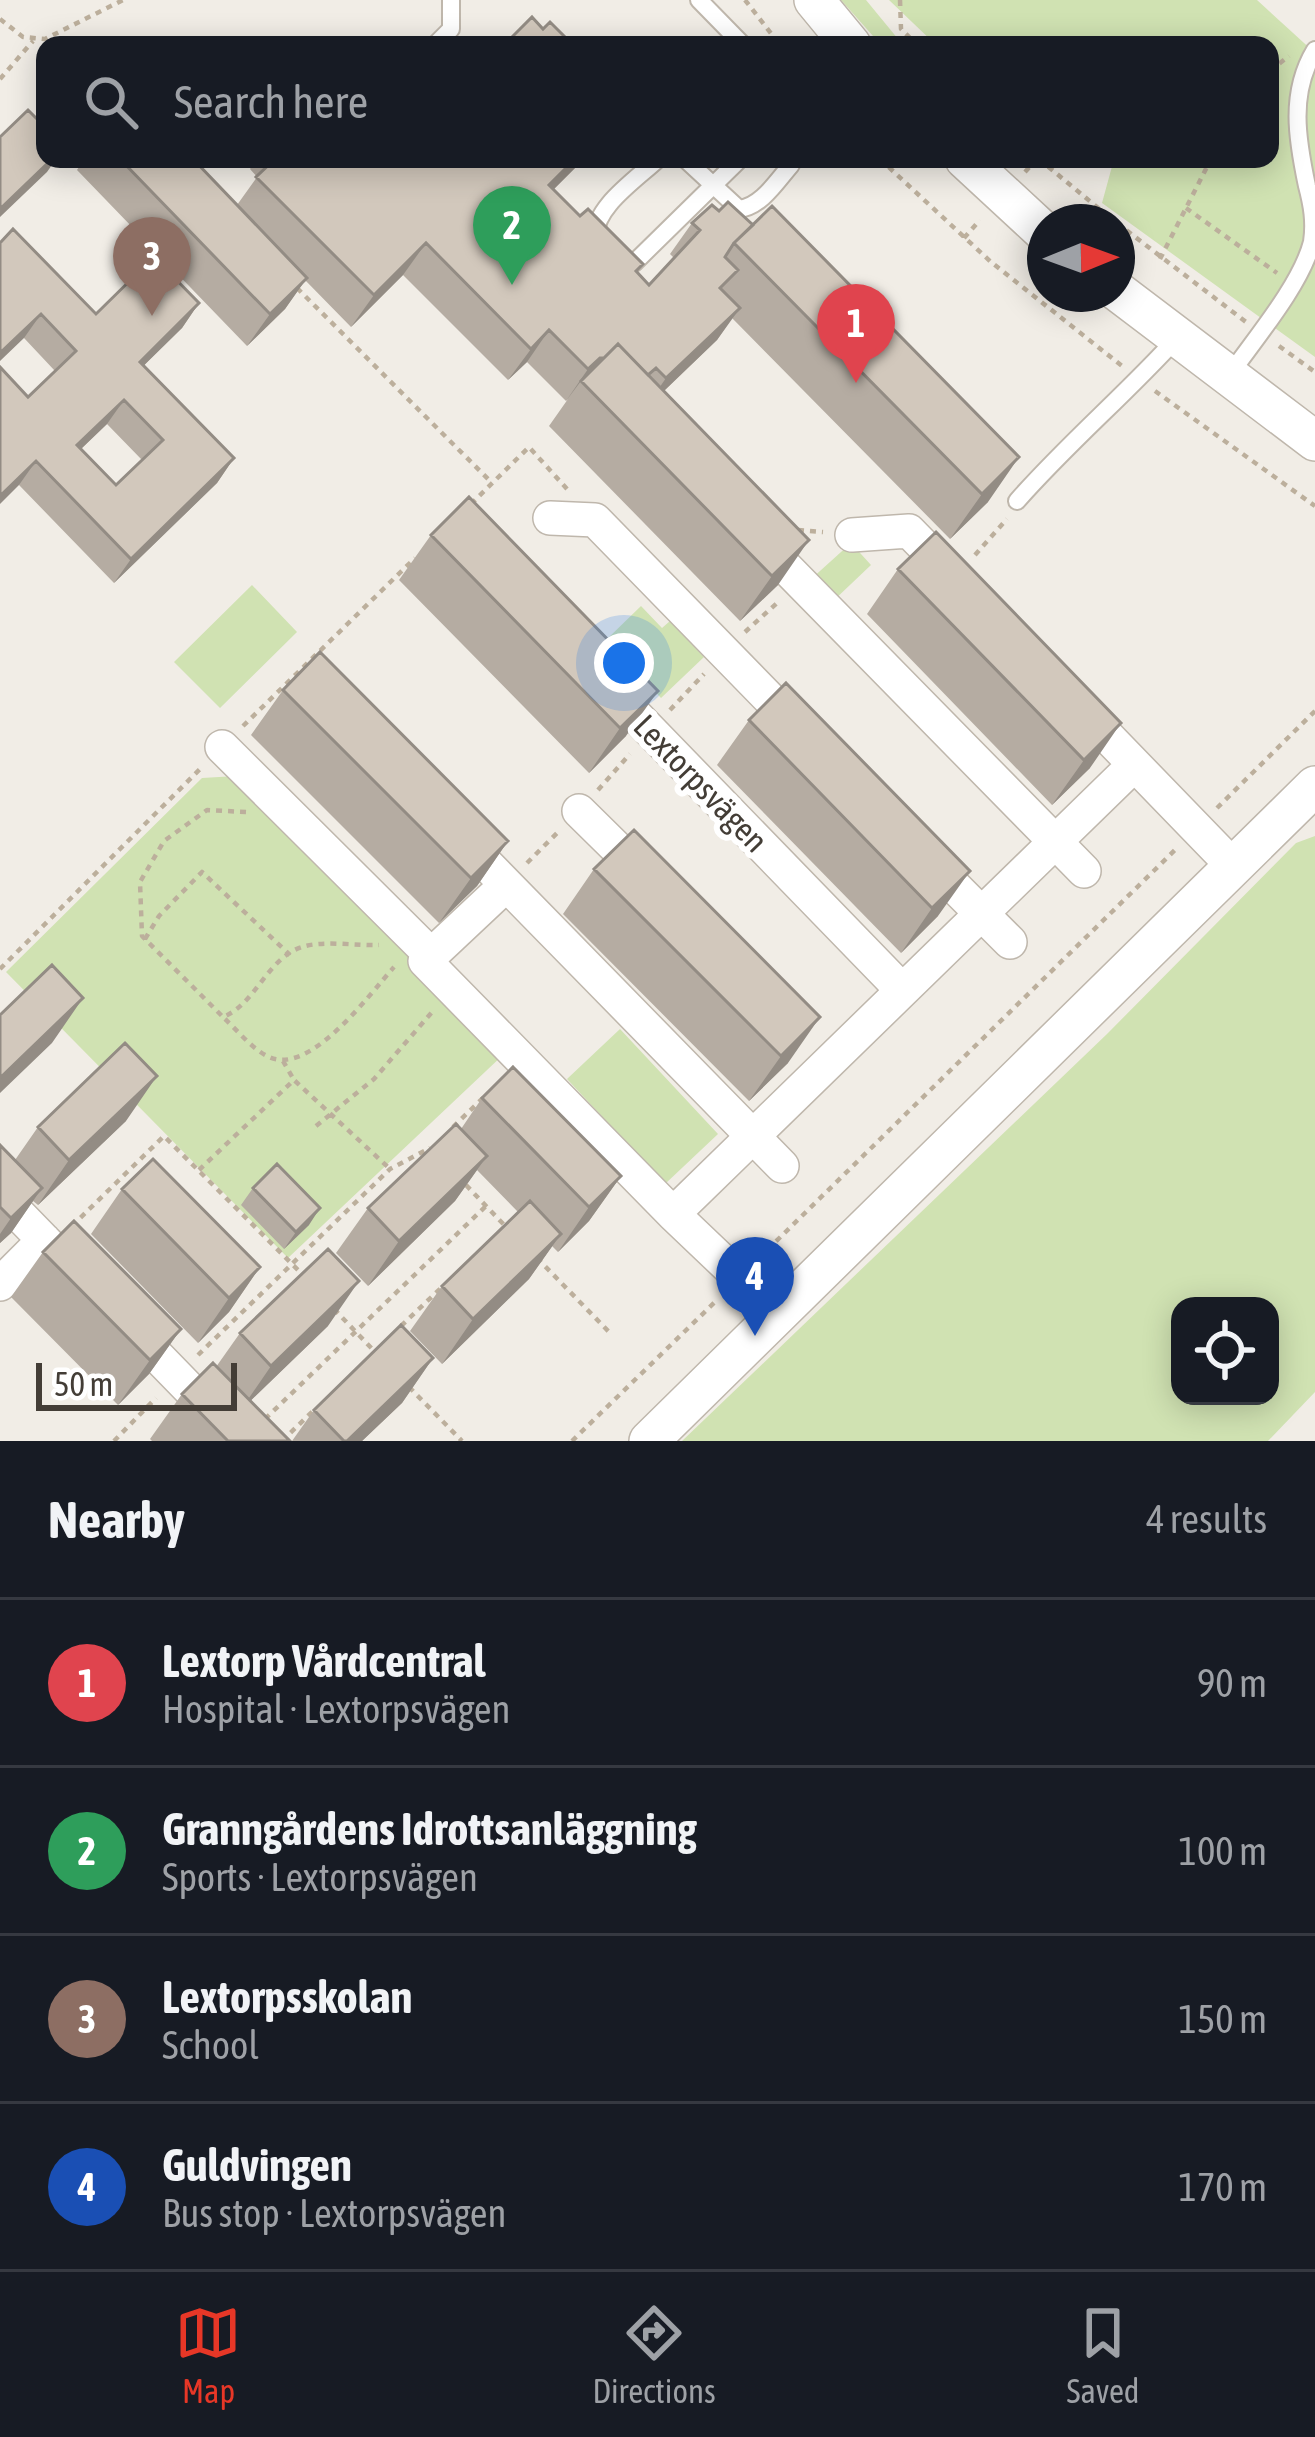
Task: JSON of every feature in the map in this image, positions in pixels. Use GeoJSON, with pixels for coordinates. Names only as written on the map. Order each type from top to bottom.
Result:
{"type":"FeatureCollection","features":[{"type":"Feature","properties":{"kind":"street"},"geometry":{"type":"LineString","coordinates":[[814,0],[844,36]]}},
{"type":"Feature","properties":{"kind":"street"},"geometry":{"type":"LineString","coordinates":[[975,168],[1027,216]]}},
{"type":"Feature","properties":{"kind":"street"},"geometry":{"type":"LineString","coordinates":[[1135,306],[1315,441]]}},
{"type":"Feature","properties":{"kind":"street"},"geometry":{"type":"LineString","coordinates":[[550,518],[595,520],[820,750]]}},
{"type":"Feature","properties":{"kind":"street"},"geometry":{"type":"LineString","coordinates":[[745,526],[1084,871]]}},
{"type":"Feature","properties":{"kind":"street"},"geometry":{"type":"LineString","coordinates":[[852,535],[909,531],[963,586]]}},
{"type":"Feature","properties":{"kind":"street","name":"Lextorpsvägen"},"geometry":{"type":"LineString","coordinates":[[589,668],[902,989]]}},
{"type":"Feature","properties":{"kind":"street"},"geometry":{"type":"LineString","coordinates":[[1053,680],[1234,866]]}},
{"type":"Feature","properties":{"kind":"street"},"geometry":{"type":"LineString","coordinates":[[222,747],[422,945],[425,961],[452,989],[778,1314]]}},
{"type":"Feature","properties":{"kind":"street"},"geometry":{"type":"LineString","coordinates":[[673,1214],[752,1136],[822,1051],[902,989],[1135,765]]}},
{"type":"Feature","properties":{"kind":"street"},"geometry":{"type":"LineString","coordinates":[[649,1441],[1315,786]]}},
{"type":"Feature","properties":{"kind":"street"},"geometry":{"type":"LineString","coordinates":[[579,812],[663,894]]}},
{"type":"Feature","properties":{"kind":"street"},"geometry":{"type":"LineString","coordinates":[[443,819],[782,1166]]}},
{"type":"Feature","properties":{"kind":"street"},"geometry":{"type":"LineString","coordinates":[[900,832],[1010,942]]}},
{"type":"Feature","properties":{"kind":"street"},"geometry":{"type":"LineString","coordinates":[[422,945],[506,885]]}},
{"type":"Feature","properties":{"kind":"street"},"geometry":{"type":"LineString","coordinates":[[0,1195],[177,1376],[249,1433]]}},
{"type":"Feature","properties":{"kind":"street"},"geometry":{"type":"LineString","coordinates":[[0,1284],[47,1243]]}},
{"type":"Feature","properties":{"kind":"lane"},"geometry":{"type":"LineString","coordinates":[[444,36],[452,28],[451,0]]}},
{"type":"Feature","properties":{"kind":"lane"},"geometry":{"type":"LineString","coordinates":[[699,0],[734,36]]}},
{"type":"Feature","properties":{"kind":"lane"},"geometry":{"type":"LineString","coordinates":[[1228,378],[1292,284],[1311,245],[1315,218],[1297,125],[1302,71],[1315,50]]}},
{"type":"Feature","properties":{"kind":"lane"},"geometry":{"type":"LineString","coordinates":[[649,168],[597,218],[596,240],[616,263],[634,262],[731,168]]}},
{"type":"Feature","properties":{"kind":"lane"},"geometry":{"type":"LineString","coordinates":[[695,168],[739,209],[748,209],[788,168]]}},
{"type":"Feature","properties":{"kind":"lane"},"geometry":{"type":"LineString","coordinates":[[1017,500],[1176,339]]}},
{"type":"Feature","properties":{"kind":"path"},"geometry":{"type":"LineString","coordinates":[[51,36],[123,0]]}},
{"type":"Feature","properties":{"kind":"path"},"geometry":{"type":"LineString","coordinates":[[745,0],[773,36]]}},
{"type":"Feature","properties":{"kind":"path"},"geometry":{"type":"LineString","coordinates":[[900,0],[902,29],[908,36]]}},
{"type":"Feature","properties":{"kind":"path"},"geometry":{"type":"LineString","coordinates":[[0,20],[33,41]]}},
{"type":"Feature","properties":{"kind":"path"},"geometry":{"type":"LineString","coordinates":[[0,80],[36,40]]}},
{"type":"Feature","properties":{"kind":"path"},"geometry":{"type":"LineString","coordinates":[[890,168],[991,262],[1139,380],[1315,506]]}},
{"type":"Feature","properties":{"kind":"path"},"geometry":{"type":"LineString","coordinates":[[1051,168],[1093,204]]}},
{"type":"Feature","properties":{"kind":"path"},"geometry":{"type":"LineString","coordinates":[[1160,259],[1206,168]]}},
{"type":"Feature","properties":{"kind":"path"},"geometry":{"type":"LineString","coordinates":[[1186,208],[1292,284]]}},
{"type":"Feature","properties":{"kind":"path"},"geometry":{"type":"LineString","coordinates":[[1135,239],[1315,372]]}},
{"type":"Feature","properties":{"kind":"path"},"geometry":{"type":"LineString","coordinates":[[286,276],[492,483]]}},
{"type":"Feature","properties":{"kind":"path"},"geometry":{"type":"LineString","coordinates":[[464,511],[529,447],[595,520]]}},
{"type":"Feature","properties":{"kind":"path"},"geometry":{"type":"LineString","coordinates":[[963,586],[1017,500]]}},
{"type":"Feature","properties":{"kind":"path"},"geometry":{"type":"LineString","coordinates":[[745,526],[852,535]]}},
{"type":"Feature","properties":{"kind":"path"},"geometry":{"type":"LineString","coordinates":[[0,969],[416,557]]}},
{"type":"Feature","properties":{"kind":"path"},"geometry":{"type":"LineString","coordinates":[[506,885],[724,652]]}},
{"type":"Feature","properties":{"kind":"path"},"geometry":{"type":"LineString","coordinates":[[572,1441],[1315,710]]}},
{"type":"Feature","properties":{"kind":"path"},"geometry":{"type":"LineString","coordinates":[[293,818],[207,810],[164,842],[140,882],[145,939],[259,1051],[283,1061],[297,1060],[318,1048],[399,961],[422,945]]}},
{"type":"Feature","properties":{"kind":"path"},"geometry":{"type":"LineString","coordinates":[[145,939],[159,916],[202,872],[290,955]]}},
{"type":"Feature","properties":{"kind":"path"},"geometry":{"type":"LineString","coordinates":[[223,1017],[236,1012],[273,967],[302,947],[422,945]]}},
{"type":"Feature","properties":{"kind":"path"},"geometry":{"type":"LineString","coordinates":[[316,1126],[374,1079],[452,989]]}},
{"type":"Feature","properties":{"kind":"path"},"geometry":{"type":"LineString","coordinates":[[447,1132],[523,1060]]}},
{"type":"Feature","properties":{"kind":"path"},"geometry":{"type":"LineString","coordinates":[[283,1061],[294,1080],[390,1169]]}},
{"type":"Feature","properties":{"kind":"path"},"geometry":{"type":"LineString","coordinates":[[199,1170],[294,1080]]}},
{"type":"Feature","properties":{"kind":"path"},"geometry":{"type":"LineString","coordinates":[[47,1243],[164,1136],[308,1280]]}},
{"type":"Feature","properties":{"kind":"path"},"geometry":{"type":"LineString","coordinates":[[114,1441],[390,1169],[430,1148]]}},
{"type":"Feature","properties":{"kind":"path"},"geometry":{"type":"LineString","coordinates":[[458,1177],[520,1241]]}},
{"type":"Feature","properties":{"kind":"path"},"geometry":{"type":"LineString","coordinates":[[249,1433],[486,1206]]}},
{"type":"Feature","properties":{"kind":"path"},"geometry":{"type":"LineString","coordinates":[[536,1257],[612,1335]]}},
{"type":"Feature","properties":{"kind":"path"},"geometry":{"type":"LineString","coordinates":[[391,1336],[440,1288]]}},
{"type":"Feature","properties":{"kind":"path"},"geometry":{"type":"LineString","coordinates":[[323,1298],[389,1366]]}},
{"type":"Feature","properties":{"kind":"path"},"geometry":{"type":"LineString","coordinates":[[404,1381],[462,1441]]}},
{"type":"Feature","properties":{"kind":"path"},"geometry":{"type":"LineString","coordinates":[[282,1441],[328,1396]]}},
{"type":"Feature","properties":{"kind":"green space"},"geometry":{"type":"Polygon","coordinates":[[[841,0],[866,0],[896,36],[873,36],[841,0]]]}},
{"type":"Feature","properties":{"kind":"green space"},"geometry":{"type":"Polygon","coordinates":[[[889,0],[1257,0],[1315,53],[1315,357],[1135,227],[1135,204],[1102,203],[1112,168],[1279,168],[1279,36],[927,36],[889,0]]]}},
{"type":"Feature","properties":{"kind":"green space"},"geometry":{"type":"Polygon","coordinates":[[[851,543],[871,565],[831,603],[810,580],[851,543]]]}},
{"type":"Feature","properties":{"kind":"green space"},"geometry":{"type":"Polygon","coordinates":[[[252,585],[297,632],[220,708],[174,662],[252,585]]]}},
{"type":"Feature","properties":{"kind":"green space"},"geometry":{"type":"Polygon","coordinates":[[[641,606],[662,628],[670,621],[704,657],[661,698],[606,640],[641,606]]]}},
{"type":"Feature","properties":{"kind":"green space"},"geometry":{"type":"Polygon","coordinates":[[[236,776],[504,1054],[288,1258],[6,972],[202,778],[236,776]]]}},
{"type":"Feature","properties":{"kind":"green space"},"geometry":{"type":"Polygon","coordinates":[[[1315,836],[1315,1392],[1268,1441],[682,1441],[1107,1034],[1296,843],[1315,836]]]}},
{"type":"Feature","properties":{"kind":"green space"},"geometry":{"type":"Polygon","coordinates":[[[620,1029],[718,1134],[665,1184],[567,1079],[620,1029]]]}},
{"type":"Feature","properties":{"kind":"building"},"geometry":{"type":"Polygon","coordinates":[[[532,17],[543,29],[550,22],[564,36],[513,36],[532,17]]]}},
{"type":"Feature","properties":{"kind":"building"},"geometry":{"type":"Polygon","coordinates":[[[28,110],[36,118],[36,168],[43,168],[0,209],[0,137],[28,110]]]}},
{"type":"Feature","properties":{"kind":"building"},"geometry":{"type":"Polygon","coordinates":[[[129,168],[202,168],[307,278],[270,314],[129,168]]]}},
{"type":"Feature","properties":{"kind":"building"},"geometry":{"type":"Polygon","coordinates":[[[266,168],[566,168],[549,185],[580,216],[588,209],[643,264],[636,271],[649,285],[700,230],[692,223],[712,205],[719,211],[728,202],[753,225],[725,257],[738,270],[720,288],[740,308],[666,378],[656,368],[648,375],[618,344],[588,369],[549,330],[531,349],[426,243],[374,295],[256,177],[266,168]]]}},
{"type":"Feature","properties":{"kind":"building"},"geometry":{"type":"Polygon","coordinates":[[[772,206],[1019,457],[982,494],[734,243],[772,206]]]}},
{"type":"Feature","properties":{"kind":"building"},"geometry":{"type":"Polygon","coordinates":[[[13,229],[96,314],[154,257],[199,303],[140,362],[234,458],[131,559],[36,461],[0,496],[0,367],[28,397],[76,351],[41,314],[0,353],[0,243],[13,229]],[[124,400],[77,445],[116,485],[163,440],[124,400]]]}},
{"type":"Feature","properties":{"kind":"building"},"geometry":{"type":"Polygon","coordinates":[[[618,344],[809,540],[772,576],[581,381],[618,344]]]}},
{"type":"Feature","properties":{"kind":"building"},"geometry":{"type":"Polygon","coordinates":[[[469,497],[658,691],[620,728],[431,535],[469,497]]]}},
{"type":"Feature","properties":{"kind":"building"},"geometry":{"type":"Polygon","coordinates":[[[936,532],[1121,723],[1084,760],[898,569],[936,532]]]}},
{"type":"Feature","properties":{"kind":"building"},"geometry":{"type":"Polygon","coordinates":[[[320,652],[508,841],[471,878],[283,690],[320,652]]]}},
{"type":"Feature","properties":{"kind":"building"},"geometry":{"type":"Polygon","coordinates":[[[786,683],[970,871],[932,908],[749,720],[786,683]]]}},
{"type":"Feature","properties":{"kind":"building"},"geometry":{"type":"Polygon","coordinates":[[[634,830],[820,1017],[781,1056],[594,869],[634,830]]]}},
{"type":"Feature","properties":{"kind":"building"},"geometry":{"type":"Polygon","coordinates":[[[52,965],[83,998],[0,1078],[0,1015],[52,965]]]}},
{"type":"Feature","properties":{"kind":"building"},"geometry":{"type":"Polygon","coordinates":[[[125,1043],[157,1076],[69,1160],[38,1127],[125,1043]]]}},
{"type":"Feature","properties":{"kind":"building"},"geometry":{"type":"Polygon","coordinates":[[[513,1067],[621,1176],[589,1207],[482,1098],[513,1067]]]}},
{"type":"Feature","properties":{"kind":"building"},"geometry":{"type":"Polygon","coordinates":[[[456,1124],[487,1156],[399,1241],[368,1208],[456,1124]]]}},
{"type":"Feature","properties":{"kind":"building"},"geometry":{"type":"Polygon","coordinates":[[[0,1145],[42,1188],[11,1218],[0,1207],[0,1145]]]}},
{"type":"Feature","properties":{"kind":"building"},"geometry":{"type":"Polygon","coordinates":[[[153,1159],[260,1267],[229,1298],[122,1189],[153,1159]]]}},
{"type":"Feature","properties":{"kind":"building"},"geometry":{"type":"Polygon","coordinates":[[[277,1164],[320,1208],[296,1232],[253,1188],[277,1164]]]}},
{"type":"Feature","properties":{"kind":"building"},"geometry":{"type":"Polygon","coordinates":[[[530,1201],[561,1234],[473,1319],[442,1286],[530,1201]]]}},
{"type":"Feature","properties":{"kind":"building"},"geometry":{"type":"Polygon","coordinates":[[[74,1221],[181,1329],[150,1360],[43,1252],[74,1221]]]}},
{"type":"Feature","properties":{"kind":"building"},"geometry":{"type":"Polygon","coordinates":[[[328,1249],[359,1281],[271,1366],[240,1333],[328,1249]]]}},
{"type":"Feature","properties":{"kind":"building"},"geometry":{"type":"Polygon","coordinates":[[[401,1325],[433,1358],[344,1441],[314,1410],[401,1325]]]}},
{"type":"Feature","properties":{"kind":"building"},"geometry":{"type":"Polygon","coordinates":[[[213,1363],[290,1441],[228,1441],[182,1394],[213,1363]]]}},
{"type":"Feature","properties":{"kind":"place","name":"Granngårdens Idrottsanläggning"},"geometry":{"type":"Point","coordinates":[512,285]}},
{"type":"Feature","properties":{"kind":"place","name":"Lextorpsskolan"},"geometry":{"type":"Point","coordinates":[152,316]}},
{"type":"Feature","properties":{"kind":"place","name":"Lextorp Vårdcentral"},"geometry":{"type":"Point","coordinates":[856,383]}},
{"type":"Feature","properties":{"kind":"place","name":"Guldvingen"},"geometry":{"type":"Point","coordinates":[755,1336]}}]}
